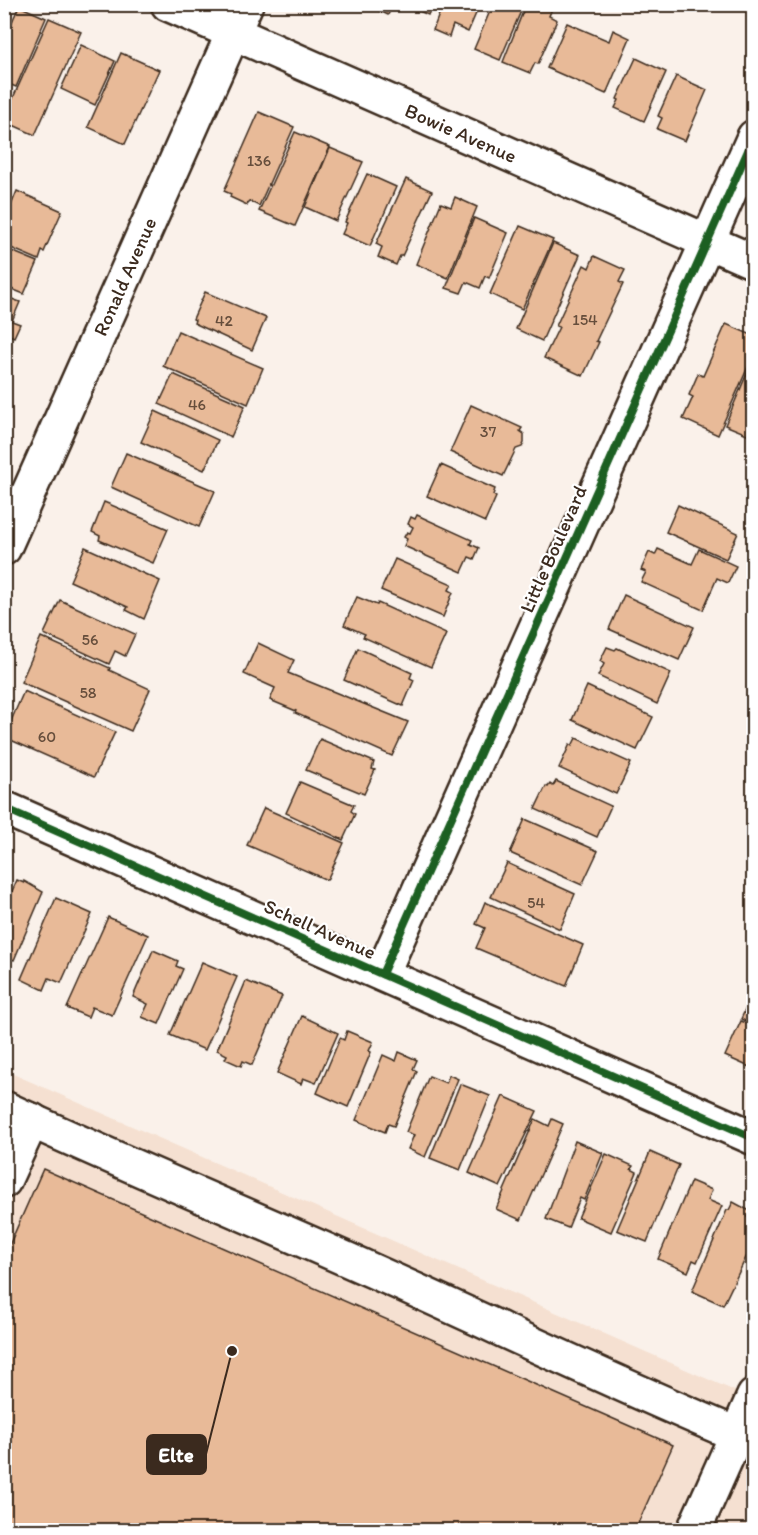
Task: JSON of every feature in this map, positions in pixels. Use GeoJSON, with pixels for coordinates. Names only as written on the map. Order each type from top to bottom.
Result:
{"type":"FeatureCollection","features":[{"type":"Feature","properties":{"kind":"street","name":"Bowie Avenue"},"geometry":{"type":"LineString","coordinates":[[168,4],[239,19],[753,262]]}},
{"type":"Feature","properties":{"kind":"street","name":"Ronald Avenue"},"geometry":{"type":"LineString","coordinates":[[4,548],[239,19]]}},
{"type":"Feature","properties":{"kind":"street","name":"Little Boulevard"},"geometry":{"type":"LineString","coordinates":[[382,974],[753,137]]}},
{"type":"Feature","properties":{"kind":"street","name":"Schell Avenue"},"geometry":{"type":"LineString","coordinates":[[4,808],[753,1138]]}},
{"type":"Feature","properties":{"kind":"street"},"geometry":{"type":"LineString","coordinates":[[4,1180],[18,1114],[65,1137],[372,1270],[736,1434]]}},
{"type":"Feature","properties":{"kind":"street"},"geometry":{"type":"LineString","coordinates":[[694,1530],[753,1396]]}},
{"type":"Feature","properties":{"kind":"shaded area"},"geometry":{"type":"Polygon","coordinates":[[[4,1070],[753,1399],[753,1530],[5,1530],[4,1070]]]}},
{"type":"Feature","properties":{"kind":"building"},"geometry":{"type":"Polygon","coordinates":[[[365,4],[393,4],[388,15],[365,4]]]}},
{"type":"Feature","properties":{"kind":"building"},"geometry":{"type":"Polygon","coordinates":[[[404,4],[432,4],[428,15],[404,4]]]}},
{"type":"Feature","properties":{"kind":"building"},"geometry":{"type":"Polygon","coordinates":[[[443,4],[480,4],[468,32],[453,25],[449,37],[433,30],[443,4]]]}},
{"type":"Feature","properties":{"kind":"building"},"geometry":{"type":"Polygon","coordinates":[[[493,4],[524,4],[500,60],[474,49],[493,4]]]}},
{"type":"Feature","properties":{"kind":"building"},"geometry":{"type":"Polygon","coordinates":[[[526,4],[554,4],[549,16],[557,20],[538,64],[535,63],[530,73],[503,62],[526,4]]]}},
{"type":"Feature","properties":{"kind":"building"},"geometry":{"type":"Polygon","coordinates":[[[19,6],[46,18],[16,87],[4,82],[4,40],[19,6]]]}},
{"type":"Feature","properties":{"kind":"building"},"geometry":{"type":"Polygon","coordinates":[[[49,18],[81,32],[35,135],[4,121],[4,118],[49,18]]]}},
{"type":"Feature","properties":{"kind":"building"},"geometry":{"type":"Polygon","coordinates":[[[567,23],[609,41],[613,30],[630,38],[606,94],[547,68],[567,23]]]}},
{"type":"Feature","properties":{"kind":"building"},"geometry":{"type":"Polygon","coordinates":[[[81,45],[115,61],[95,105],[61,89],[81,45]]]}},
{"type":"Feature","properties":{"kind":"building"},"geometry":{"type":"Polygon","coordinates":[[[121,53],[159,70],[125,144],[88,127],[121,53]]]}},
{"type":"Feature","properties":{"kind":"building"},"geometry":{"type":"Polygon","coordinates":[[[636,58],[666,72],[644,121],[615,108],[636,58]]]}},
{"type":"Feature","properties":{"kind":"building"},"geometry":{"type":"Polygon","coordinates":[[[676,76],[707,90],[685,141],[657,129],[662,118],[658,116],[676,76]]]}},
{"type":"Feature","properties":{"kind":"building"},"geometry":{"type":"Polygon","coordinates":[[[259,112],[294,127],[259,206],[249,201],[247,205],[230,197],[231,194],[224,191],[259,112]]]}},
{"type":"Feature","properties":{"kind":"building"},"geometry":{"type":"Polygon","coordinates":[[[295,132],[330,147],[295,226],[259,211],[295,132]]]}},
{"type":"Feature","properties":{"kind":"building"},"geometry":{"type":"Polygon","coordinates":[[[330,148],[363,162],[336,221],[305,207],[330,148]]]}},
{"type":"Feature","properties":{"kind":"building"},"geometry":{"type":"Polygon","coordinates":[[[367,174],[396,187],[370,246],[342,234],[347,223],[345,222],[367,174]]]}},
{"type":"Feature","properties":{"kind":"building"},"geometry":{"type":"Polygon","coordinates":[[[406,179],[432,191],[396,265],[378,257],[382,247],[376,244],[406,179]]]}},
{"type":"Feature","properties":{"kind":"building"},"geometry":{"type":"Polygon","coordinates":[[[17,191],[62,211],[39,260],[4,245],[4,205],[10,208],[17,191]]]}},
{"type":"Feature","properties":{"kind":"building"},"geometry":{"type":"Polygon","coordinates":[[[455,197],[477,207],[448,278],[416,264],[441,203],[451,207],[455,197]]]}},
{"type":"Feature","properties":{"kind":"building"},"geometry":{"type":"Polygon","coordinates":[[[474,218],[508,233],[489,278],[485,276],[480,288],[466,282],[461,293],[446,288],[474,218]]]}},
{"type":"Feature","properties":{"kind":"building"},"geometry":{"type":"Polygon","coordinates":[[[520,226],[553,240],[522,309],[490,294],[520,226]]]}},
{"type":"Feature","properties":{"kind":"building"},"geometry":{"type":"Polygon","coordinates":[[[553,243],[580,255],[542,341],[516,329],[553,243]]]}},
{"type":"Feature","properties":{"kind":"building"},"geometry":{"type":"Polygon","coordinates":[[[4,248],[38,262],[24,294],[4,286],[4,248]]]}},
{"type":"Feature","properties":{"kind":"building"},"geometry":{"type":"Polygon","coordinates":[[[594,256],[625,270],[619,282],[623,284],[596,341],[599,342],[583,376],[544,358],[584,265],[589,268],[594,256]]]}},
{"type":"Feature","properties":{"kind":"building"},"geometry":{"type":"Polygon","coordinates":[[[205,292],[266,318],[252,350],[194,323],[193,319],[205,292]]]}},
{"type":"Feature","properties":{"kind":"building"},"geometry":{"type":"Polygon","coordinates":[[[4,296],[20,302],[12,321],[20,324],[14,337],[4,333],[4,296]]]}},
{"type":"Feature","properties":{"kind":"building"},"geometry":{"type":"Polygon","coordinates":[[[726,324],[754,336],[754,353],[718,435],[683,419],[693,397],[689,395],[698,374],[703,376],[726,324]]]}},
{"type":"Feature","properties":{"kind":"building"},"geometry":{"type":"Polygon","coordinates":[[[178,331],[263,368],[248,404],[163,366],[178,331]]]}},
{"type":"Feature","properties":{"kind":"building"},"geometry":{"type":"Polygon","coordinates":[[[754,357],[754,437],[725,425],[754,357]]]}},
{"type":"Feature","properties":{"kind":"building"},"geometry":{"type":"Polygon","coordinates":[[[173,374],[245,406],[231,437],[159,404],[173,374]]]}},
{"type":"Feature","properties":{"kind":"building"},"geometry":{"type":"Polygon","coordinates":[[[471,405],[522,428],[520,431],[524,434],[524,443],[522,447],[516,449],[503,476],[450,452],[471,405]]]}},
{"type":"Feature","properties":{"kind":"building"},"geometry":{"type":"Polygon","coordinates":[[[155,411],[218,440],[204,470],[141,442],[155,411]]]}},
{"type":"Feature","properties":{"kind":"building"},"geometry":{"type":"Polygon","coordinates":[[[126,453],[215,491],[199,527],[111,487],[126,453]]]}},
{"type":"Feature","properties":{"kind":"building"},"geometry":{"type":"Polygon","coordinates":[[[441,465],[495,489],[493,495],[496,497],[485,522],[427,496],[441,465]]]}},
{"type":"Feature","properties":{"kind":"building"},"geometry":{"type":"Polygon","coordinates":[[[104,502],[168,529],[153,563],[99,540],[100,536],[92,532],[104,502]]]}},
{"type":"Feature","properties":{"kind":"building"},"geometry":{"type":"Polygon","coordinates":[[[678,505],[738,533],[726,559],[666,532],[678,505]]]}},
{"type":"Feature","properties":{"kind":"building"},"geometry":{"type":"Polygon","coordinates":[[[417,515],[472,540],[470,544],[479,548],[474,559],[469,557],[462,572],[404,546],[407,539],[404,537],[413,527],[408,524],[411,517],[415,519],[417,515]]]}},
{"type":"Feature","properties":{"kind":"building"},"geometry":{"type":"Polygon","coordinates":[[[85,547],[160,581],[144,619],[126,610],[128,607],[70,581],[85,547]]]}},
{"type":"Feature","properties":{"kind":"building"},"geometry":{"type":"Polygon","coordinates":[[[658,549],[692,564],[699,549],[736,566],[728,583],[717,578],[703,610],[641,582],[646,572],[641,570],[649,552],[655,555],[658,549]]]}},
{"type":"Feature","properties":{"kind":"building"},"geometry":{"type":"Polygon","coordinates":[[[395,559],[452,584],[449,590],[453,592],[443,617],[381,590],[395,559]]]}},
{"type":"Feature","properties":{"kind":"building"},"geometry":{"type":"Polygon","coordinates":[[[624,595],[694,627],[679,660],[609,629],[624,595]]]}},
{"type":"Feature","properties":{"kind":"building"},"geometry":{"type":"Polygon","coordinates":[[[357,597],[377,605],[378,603],[446,634],[431,667],[363,637],[365,634],[344,625],[357,597]]]}},
{"type":"Feature","properties":{"kind":"building"},"geometry":{"type":"Polygon","coordinates":[[[60,600],[135,634],[125,656],[115,651],[109,664],[44,634],[60,600]]]}},
{"type":"Feature","properties":{"kind":"building"},"geometry":{"type":"Polygon","coordinates":[[[41,637],[150,689],[131,731],[21,682],[41,637]]]}},
{"type":"Feature","properties":{"kind":"building"},"geometry":{"type":"Polygon","coordinates":[[[258,643],[294,660],[288,673],[408,722],[392,756],[270,700],[275,688],[244,674],[258,643]]]}},
{"type":"Feature","properties":{"kind":"building"},"geometry":{"type":"Polygon","coordinates":[[[607,647],[615,650],[617,648],[671,673],[657,704],[598,676],[604,664],[600,661],[607,647]]]}},
{"type":"Feature","properties":{"kind":"building"},"geometry":{"type":"Polygon","coordinates":[[[358,648],[412,673],[410,678],[414,680],[403,706],[344,680],[358,648]]]}},
{"type":"Feature","properties":{"kind":"building"},"geometry":{"type":"Polygon","coordinates":[[[587,686],[653,717],[637,750],[572,720],[587,686]]]}},
{"type":"Feature","properties":{"kind":"building"},"geometry":{"type":"Polygon","coordinates":[[[24,691],[115,732],[94,777],[4,737],[24,691]]]}},
{"type":"Feature","properties":{"kind":"building"},"geometry":{"type":"Polygon","coordinates":[[[576,738],[631,763],[616,794],[559,768],[570,744],[572,746],[576,738]]]}},
{"type":"Feature","properties":{"kind":"building"},"geometry":{"type":"Polygon","coordinates":[[[320,739],[374,762],[372,769],[375,770],[364,794],[306,770],[320,739]]]}},
{"type":"Feature","properties":{"kind":"building"},"geometry":{"type":"Polygon","coordinates":[[[556,781],[611,806],[597,837],[535,809],[546,786],[550,784],[553,786],[556,781]]]}},
{"type":"Feature","properties":{"kind":"building"},"geometry":{"type":"Polygon","coordinates":[[[300,782],[354,805],[351,811],[355,814],[343,840],[286,813],[300,782]]]}},
{"type":"Feature","properties":{"kind":"building"},"geometry":{"type":"Polygon","coordinates":[[[264,808],[344,843],[327,880],[247,845],[264,808]]]}},
{"type":"Feature","properties":{"kind":"building"},"geometry":{"type":"Polygon","coordinates":[[[525,819],[598,851],[582,885],[510,853],[525,819]]]}},
{"type":"Feature","properties":{"kind":"building"},"geometry":{"type":"Polygon","coordinates":[[[507,863],[575,894],[560,929],[491,897],[507,863]]]}},
{"type":"Feature","properties":{"kind":"building"},"geometry":{"type":"Polygon","coordinates":[[[17,880],[24,883],[24,881],[43,892],[14,960],[4,956],[4,909],[17,880]]]}},
{"type":"Feature","properties":{"kind":"building"},"geometry":{"type":"Polygon","coordinates":[[[56,898],[92,914],[61,983],[49,978],[44,990],[21,979],[56,898]]]}},
{"type":"Feature","properties":{"kind":"building"},"geometry":{"type":"Polygon","coordinates":[[[485,902],[583,945],[566,986],[476,948],[485,928],[476,924],[485,902]]]}},
{"type":"Feature","properties":{"kind":"building"},"geometry":{"type":"Polygon","coordinates":[[[108,917],[148,935],[112,1015],[92,1007],[88,1017],[67,1008],[108,917]]]}},
{"type":"Feature","properties":{"kind":"building"},"geometry":{"type":"Polygon","coordinates":[[[153,950],[178,961],[176,966],[183,969],[159,1024],[142,1017],[148,1004],[133,997],[153,950]]]}},
{"type":"Feature","properties":{"kind":"building"},"geometry":{"type":"Polygon","coordinates":[[[202,962],[237,977],[205,1050],[170,1035],[202,962]]]}},
{"type":"Feature","properties":{"kind":"building"},"geometry":{"type":"Polygon","coordinates":[[[246,981],[282,996],[252,1065],[243,1061],[241,1066],[225,1059],[227,1055],[217,1050],[246,981]]]}},
{"type":"Feature","properties":{"kind":"building"},"geometry":{"type":"Polygon","coordinates":[[[754,991],[754,1025],[741,1019],[754,991]]]}},
{"type":"Feature","properties":{"kind":"building"},"geometry":{"type":"Polygon","coordinates":[[[302,1016],[338,1033],[316,1083],[303,1078],[301,1084],[277,1073],[302,1016]]]}},
{"type":"Feature","properties":{"kind":"building"},"geometry":{"type":"Polygon","coordinates":[[[741,1021],[754,1026],[754,1069],[725,1056],[741,1021]]]}},
{"type":"Feature","properties":{"kind":"building"},"geometry":{"type":"Polygon","coordinates":[[[347,1031],[373,1042],[348,1107],[317,1093],[340,1038],[344,1040],[347,1031]]]}},
{"type":"Feature","properties":{"kind":"building"},"geometry":{"type":"Polygon","coordinates":[[[399,1052],[417,1060],[413,1069],[417,1071],[394,1126],[388,1124],[385,1132],[356,1120],[383,1055],[396,1061],[399,1052]]]}},
{"type":"Feature","properties":{"kind":"building"},"geometry":{"type":"Polygon","coordinates":[[[449,1075],[458,1079],[425,1157],[408,1149],[414,1135],[406,1132],[429,1076],[446,1083],[449,1075]]]}},
{"type":"Feature","properties":{"kind":"building"},"geometry":{"type":"Polygon","coordinates":[[[460,1084],[490,1096],[460,1170],[430,1158],[460,1084]]]}},
{"type":"Feature","properties":{"kind":"building"},"geometry":{"type":"Polygon","coordinates":[[[503,1096],[537,1111],[500,1187],[469,1173],[503,1096]]]}},
{"type":"Feature","properties":{"kind":"building"},"geometry":{"type":"Polygon","coordinates":[[[535,1119],[549,1126],[552,1119],[563,1124],[521,1220],[496,1209],[535,1119]]]}},
{"type":"Feature","properties":{"kind":"building"},"geometry":{"type":"Polygon","coordinates":[[[575,1141],[603,1153],[584,1200],[580,1198],[568,1228],[546,1219],[575,1141]]]}},
{"type":"Feature","properties":{"kind":"building"},"geometry":{"type":"Polygon","coordinates":[[[650,1152],[679,1165],[647,1242],[617,1230],[650,1152]]]}},
{"type":"Feature","properties":{"kind":"building"},"geometry":{"type":"Polygon","coordinates":[[[606,1154],[633,1166],[631,1169],[637,1172],[611,1232],[578,1218],[606,1154]]]}},
{"type":"Feature","properties":{"kind":"building"},"geometry":{"type":"Polygon","coordinates":[[[43,1169],[673,1445],[635,1530],[10,1530],[4,1528],[4,1257],[43,1169]]]}},
{"type":"Feature","properties":{"kind":"building"},"geometry":{"type":"Polygon","coordinates":[[[691,1181],[712,1190],[708,1200],[722,1206],[697,1262],[693,1260],[688,1272],[658,1259],[691,1181]]]}},
{"type":"Feature","properties":{"kind":"building"},"geometry":{"type":"Polygon","coordinates":[[[733,1202],[750,1211],[747,1217],[754,1221],[754,1241],[723,1305],[692,1291],[727,1210],[733,1202]]]}},
{"type":"Feature","properties":{"kind":"cycle path"},"geometry":{"type":"LineString","coordinates":[[382,974],[754,137]]}},
{"type":"Feature","properties":{"kind":"cycle path"},"geometry":{"type":"LineString","coordinates":[[4,808],[754,1138]]}},
{"type":"Feature","properties":{"kind":"place","name":"Elte"},"geometry":{"type":"Point","coordinates":[232,1351]}}]}
